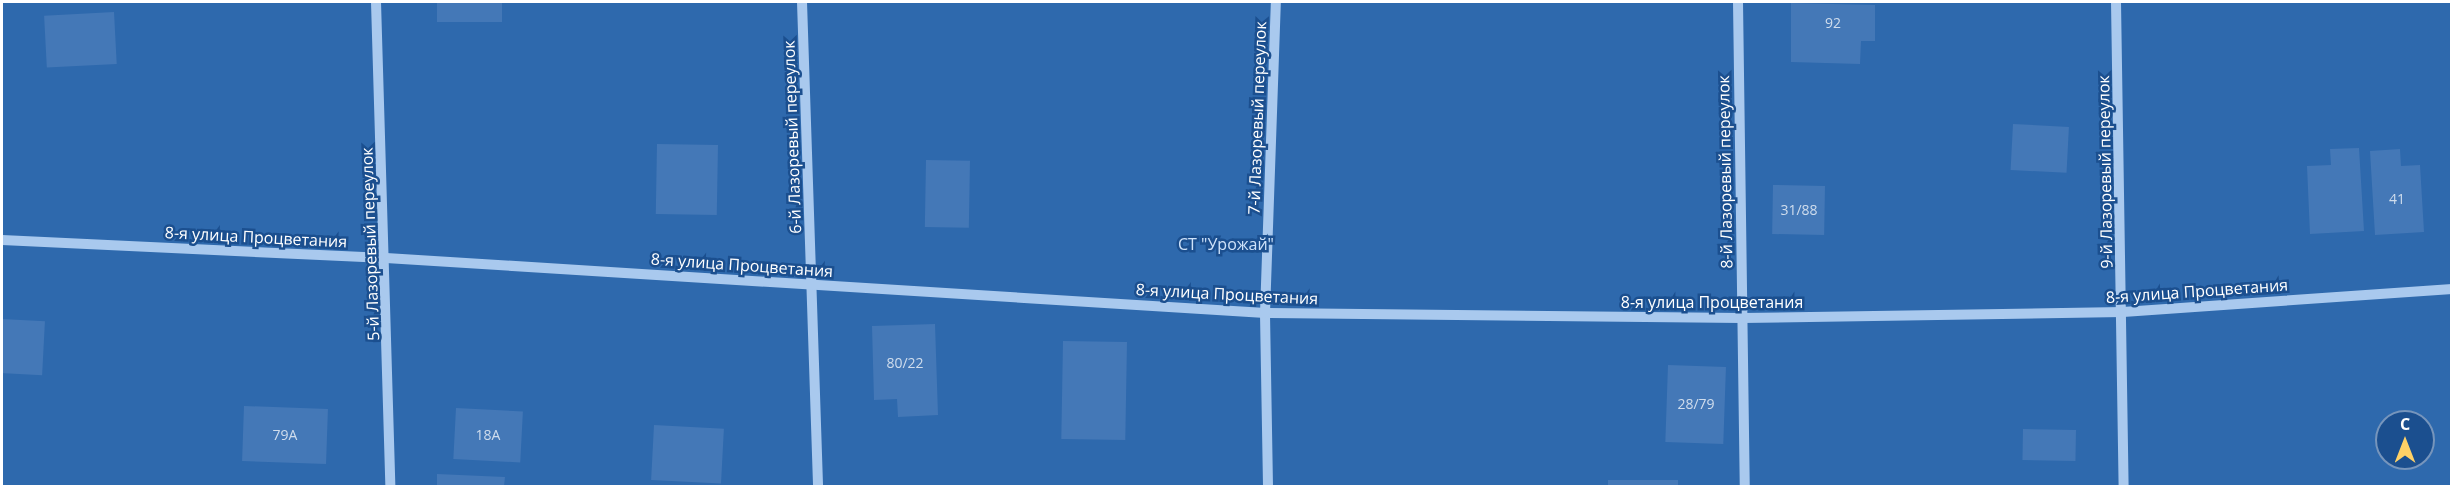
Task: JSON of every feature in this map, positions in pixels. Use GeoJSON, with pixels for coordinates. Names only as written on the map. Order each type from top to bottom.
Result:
{"type":"FeatureCollection","features":[{"type":"Feature","properties":{"kind":"lane","name":"5-й Лазоревый переулок"},"geometry":{"type":"LineString","coordinates":[[376,2],[386,258],[390,486]]}},
{"type":"Feature","properties":{"kind":"lane","name":"6-й Лазоревый переулок"},"geometry":{"type":"LineString","coordinates":[[802,2],[818,486]]}},
{"type":"Feature","properties":{"kind":"lane","name":"7-й Лазоревый переулок"},"geometry":{"type":"LineString","coordinates":[[1268,486],[1265,313],[1276,2]]}},
{"type":"Feature","properties":{"kind":"lane","name":"8-й Лазоревый переулок"},"geometry":{"type":"LineString","coordinates":[[1738,2],[1745,486]]}},
{"type":"Feature","properties":{"kind":"lane","name":"9-й Лазоревый переулок"},"geometry":{"type":"LineString","coordinates":[[2116,2],[2123,312],[2124,486]]}},
{"type":"Feature","properties":{"kind":"lane","name":"8-я улица Процветания"},"geometry":{"type":"LineString","coordinates":[[2,240],[386,258],[1265,313],[1742,318],[2123,312],[2451,289]]}},
{"type":"Feature","properties":{"kind":"green space","name":"СТ \"Урожай\""},"geometry":{"type":"Polygon","coordinates":[[[2,2],[2451,2],[2451,486],[2,486],[2,2]]]}},
{"type":"Feature","properties":{"kind":"building"},"geometry":{"type":"Polygon","coordinates":[[[437,2],[502,2],[502,22],[437,22],[437,2]]]}},
{"type":"Feature","properties":{"kind":"building"},"geometry":{"type":"Polygon","coordinates":[[[1791,3],[1875,5],[1875,41],[1861,41],[1860,64],[1791,62],[1791,3]]]}},
{"type":"Feature","properties":{"kind":"building"},"geometry":{"type":"Polygon","coordinates":[[[114,12],[117,64],[47,68],[44,16],[114,12]]]}},
{"type":"Feature","properties":{"kind":"building"},"geometry":{"type":"Polygon","coordinates":[[[2013,124],[2069,127],[2067,173],[2011,170],[2013,124]]]}},
{"type":"Feature","properties":{"kind":"building"},"geometry":{"type":"Polygon","coordinates":[[[657,144],[718,145],[717,215],[656,214],[657,144]]]}},
{"type":"Feature","properties":{"kind":"building"},"geometry":{"type":"Polygon","coordinates":[[[2359,148],[2364,231],[2310,234],[2307,166],[2331,165],[2330,149],[2359,148]]]}},
{"type":"Feature","properties":{"kind":"building"},"geometry":{"type":"Polygon","coordinates":[[[2400,149],[2401,166],[2420,165],[2424,232],[2375,235],[2370,151],[2400,149]]]}},
{"type":"Feature","properties":{"kind":"building"},"geometry":{"type":"Polygon","coordinates":[[[926,160],[970,161],[969,228],[925,227],[926,160]]]}},
{"type":"Feature","properties":{"kind":"building"},"geometry":{"type":"Polygon","coordinates":[[[1773,185],[1825,186],[1824,235],[1772,234],[1773,185]]]}},
{"type":"Feature","properties":{"kind":"building"},"geometry":{"type":"Polygon","coordinates":[[[2,319],[45,321],[42,375],[2,373],[2,319]]]}},
{"type":"Feature","properties":{"kind":"building"},"geometry":{"type":"Polygon","coordinates":[[[935,324],[938,415],[898,417],[897,399],[874,400],[872,326],[935,324]]]}},
{"type":"Feature","properties":{"kind":"building"},"geometry":{"type":"Polygon","coordinates":[[[1063,341],[1127,342],[1125,440],[1061,439],[1063,341]]]}},
{"type":"Feature","properties":{"kind":"building"},"geometry":{"type":"Polygon","coordinates":[[[1668,365],[1726,367],[1723,444],[1665,442],[1668,365]]]}},
{"type":"Feature","properties":{"kind":"building"},"geometry":{"type":"Polygon","coordinates":[[[244,406],[328,409],[326,464],[242,461],[244,406]]]}},
{"type":"Feature","properties":{"kind":"building"},"geometry":{"type":"Polygon","coordinates":[[[456,408],[523,412],[520,462],[453,459],[456,408]]]}},
{"type":"Feature","properties":{"kind":"building"},"geometry":{"type":"Polygon","coordinates":[[[654,425],[724,429],[721,484],[651,480],[654,425]]]}},
{"type":"Feature","properties":{"kind":"building"},"geometry":{"type":"Polygon","coordinates":[[[2023,429],[2076,430],[2075,461],[2022,460],[2023,429]]]}},
{"type":"Feature","properties":{"kind":"building"},"geometry":{"type":"Polygon","coordinates":[[[437,474],[505,477],[504,486],[437,486],[437,474]]]}},
{"type":"Feature","properties":{"kind":"building"},"geometry":{"type":"Polygon","coordinates":[[[1608,480],[1678,480],[1678,486],[1608,486],[1608,480]]]}}]}
